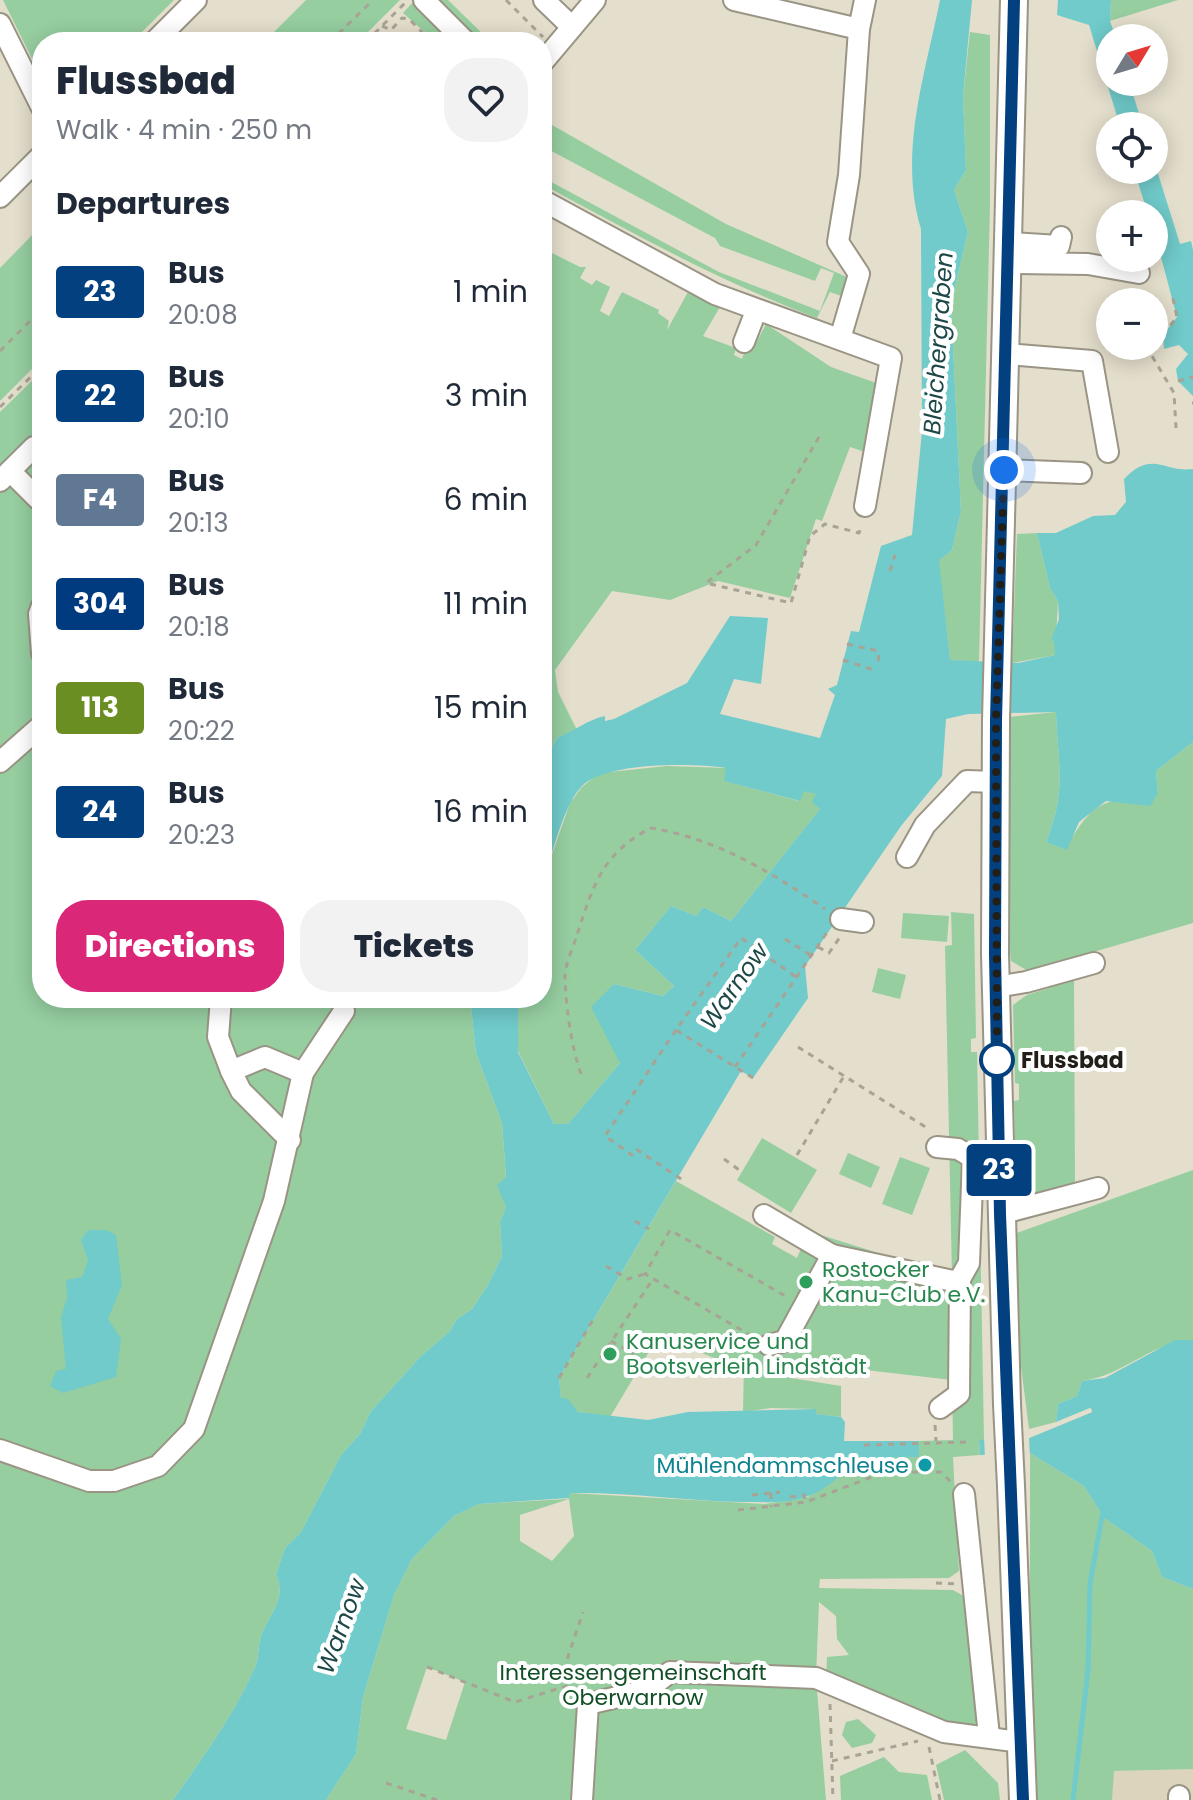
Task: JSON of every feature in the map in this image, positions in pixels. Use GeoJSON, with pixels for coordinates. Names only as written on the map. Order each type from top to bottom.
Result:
{"type":"FeatureCollection","features":[{"type":"Feature","properties":{"kind":"main road"},"geometry":{"type":"LineString","coordinates":[[1014,0],[996,720],[995,987],[986,1157],[1007,1214],[1007,1404],[1023,1800]]}},
{"type":"Feature","properties":{"kind":"street"},"geometry":{"type":"LineString","coordinates":[[164,32],[196,0]]}},
{"type":"Feature","properties":{"kind":"street"},"geometry":{"type":"LineString","coordinates":[[424,0],[456,32]]}},
{"type":"Feature","properties":{"kind":"street"},"geometry":{"type":"LineString","coordinates":[[544,0],[572,27]]}},
{"type":"Feature","properties":{"kind":"street"},"geometry":{"type":"LineString","coordinates":[[552,51],[595,0]]}},
{"type":"Feature","properties":{"kind":"street"},"geometry":{"type":"LineString","coordinates":[[734,0],[814,10],[859,29]]}},
{"type":"Feature","properties":{"kind":"street"},"geometry":{"type":"LineString","coordinates":[[840,339],[859,274],[838,242],[849,175],[859,29],[865,0]]}},
{"type":"Feature","properties":{"kind":"street"},"geometry":{"type":"LineString","coordinates":[[0,24],[32,88]]}},
{"type":"Feature","properties":{"kind":"street"},"geometry":{"type":"LineString","coordinates":[[0,197],[32,165]]}},
{"type":"Feature","properties":{"kind":"street"},"geometry":{"type":"LineString","coordinates":[[552,205],[715,294],[891,358],[865,506]]}},
{"type":"Feature","properties":{"kind":"street"},"geometry":{"type":"LineString","coordinates":[[1010,253],[1059,246],[1061,237]]}},
{"type":"Feature","properties":{"kind":"street"},"geometry":{"type":"LineString","coordinates":[[1010,253],[1139,273]]}},
{"type":"Feature","properties":{"kind":"street"},"geometry":{"type":"LineString","coordinates":[[744,342],[756,311]]}},
{"type":"Feature","properties":{"kind":"street"},"geometry":{"type":"LineString","coordinates":[[1007,354],[1092,361],[1108,452]]}},
{"type":"Feature","properties":{"kind":"street"},"geometry":{"type":"LineString","coordinates":[[32,449],[5,476],[32,495]]}},
{"type":"Feature","properties":{"kind":"street"},"geometry":{"type":"LineString","coordinates":[[1004,470],[1081,473]]}},
{"type":"Feature","properties":{"kind":"street"},"geometry":{"type":"LineString","coordinates":[[0,762],[32,734]]}},
{"type":"Feature","properties":{"kind":"street"},"geometry":{"type":"LineString","coordinates":[[907,857],[925,825],[967,781],[996,782]]}},
{"type":"Feature","properties":{"kind":"street"},"geometry":{"type":"LineString","coordinates":[[834,925],[863,922]]}},
{"type":"Feature","properties":{"kind":"street"},"geometry":{"type":"LineString","coordinates":[[995,987],[1026,982],[1094,963]]}},
{"type":"Feature","properties":{"kind":"street"},"geometry":{"type":"LineString","coordinates":[[220,1008],[218,1037],[241,1091],[290,1140]]}},
{"type":"Feature","properties":{"kind":"street"},"geometry":{"type":"LineString","coordinates":[[0,1450],[89,1481],[114,1481],[138,1475],[175,1451],[202,1413],[274,1201],[303,1073],[344,1011]]}},
{"type":"Feature","properties":{"kind":"street"},"geometry":{"type":"LineString","coordinates":[[231,1071],[265,1057],[303,1073]]}},
{"type":"Feature","properties":{"kind":"street"},"geometry":{"type":"LineString","coordinates":[[937,1147],[986,1157],[969,1263],[960,1279],[959,1394],[940,1408]]}},
{"type":"Feature","properties":{"kind":"street"},"geometry":{"type":"LineString","coordinates":[[1007,1214],[1098,1188]]}},
{"type":"Feature","properties":{"kind":"street"},"geometry":{"type":"LineString","coordinates":[[764,1215],[832,1255],[953,1281],[960,1279]]}},
{"type":"Feature","properties":{"kind":"street"},"geometry":{"type":"LineString","coordinates":[[777,1349],[798,1300],[832,1255]]}},
{"type":"Feature","properties":{"kind":"street"},"geometry":{"type":"LineString","coordinates":[[964,1494],[989,1736]]}},
{"type":"Feature","properties":{"kind":"street"},"geometry":{"type":"LineString","coordinates":[[582,1800],[588,1704],[647,1690],[670,1672],[816,1678],[944,1732],[1020,1742]]}},
{"type":"Feature","properties":{"kind":"path"},"geometry":{"type":"LineString","coordinates":[[340,32],[373,0]]}},
{"type":"Feature","properties":{"kind":"path"},"geometry":{"type":"LineString","coordinates":[[376,32],[408,0]]}},
{"type":"Feature","properties":{"kind":"path"},"geometry":{"type":"LineString","coordinates":[[506,0],[538,32]]}},
{"type":"Feature","properties":{"kind":"path"},"geometry":{"type":"LineString","coordinates":[[382,26],[391,30],[402,18],[409,19],[422,32]]}},
{"type":"Feature","properties":{"kind":"path"},"geometry":{"type":"LineString","coordinates":[[1168,329],[1177,317],[1172,294]]}},
{"type":"Feature","properties":{"kind":"path"},"geometry":{"type":"LineString","coordinates":[[0,351],[32,319]]}},
{"type":"Feature","properties":{"kind":"path"},"geometry":{"type":"LineString","coordinates":[[1154,360],[1174,393],[1176,428]]}},
{"type":"Feature","properties":{"kind":"path"},"geometry":{"type":"LineString","coordinates":[[0,407],[32,376]]}},
{"type":"Feature","properties":{"kind":"path"},"geometry":{"type":"LineString","coordinates":[[1178,381],[1193,377]]}},
{"type":"Feature","properties":{"kind":"path"},"geometry":{"type":"LineString","coordinates":[[819,437],[756,545],[706,583],[791,603],[810,536],[825,524],[859,533],[861,527]]}},
{"type":"Feature","properties":{"kind":"path"},"geometry":{"type":"LineString","coordinates":[[890,571],[895,555]]}},
{"type":"Feature","properties":{"kind":"path"},"geometry":{"type":"LineString","coordinates":[[847,644],[878,651],[879,662]]}},
{"type":"Feature","properties":{"kind":"path"},"geometry":{"type":"LineString","coordinates":[[843,660],[874,670]]}},
{"type":"Feature","properties":{"kind":"path"},"geometry":{"type":"LineString","coordinates":[[581,1074],[576,1059],[565,974],[595,881],[606,863],[636,836],[651,828],[727,850],[767,869],[834,925],[735,1067]]}},
{"type":"Feature","properties":{"kind":"path"},"geometry":{"type":"LineString","coordinates":[[684,1181],[636,1149],[632,1155],[605,1136],[741,938],[796,977]]}},
{"type":"Feature","properties":{"kind":"path"},"geometry":{"type":"LineString","coordinates":[[785,939],[812,956]]}},
{"type":"Feature","properties":{"kind":"path"},"geometry":{"type":"LineString","coordinates":[[818,947],[829,953]]}},
{"type":"Feature","properties":{"kind":"path"},"geometry":{"type":"LineString","coordinates":[[676,1030],[753,1078]]}},
{"type":"Feature","properties":{"kind":"path"},"geometry":{"type":"LineString","coordinates":[[798,1047],[924,1126],[937,1147]]}},
{"type":"Feature","properties":{"kind":"path"},"geometry":{"type":"LineString","coordinates":[[797,1155],[844,1076]]}},
{"type":"Feature","properties":{"kind":"path"},"geometry":{"type":"LineString","coordinates":[[724,1159],[742,1172]]}},
{"type":"Feature","properties":{"kind":"path"},"geometry":{"type":"LineString","coordinates":[[635,1221],[649,1229]]}},
{"type":"Feature","properties":{"kind":"path"},"geometry":{"type":"LineString","coordinates":[[606,1266],[628,1279],[645,1274],[670,1230],[798,1300]]}},
{"type":"Feature","properties":{"kind":"path"},"geometry":{"type":"LineString","coordinates":[[645,1274],[777,1349]]}},
{"type":"Feature","properties":{"kind":"path"},"geometry":{"type":"LineString","coordinates":[[587,1378],[653,1279]]}},
{"type":"Feature","properties":{"kind":"path"},"geometry":{"type":"LineString","coordinates":[[559,1378],[594,1318]]}},
{"type":"Feature","properties":{"kind":"path"},"geometry":{"type":"LineString","coordinates":[[611,1341],[634,1354]]}},
{"type":"Feature","properties":{"kind":"path"},"geometry":{"type":"LineString","coordinates":[[864,1445],[970,1442]]}},
{"type":"Feature","properties":{"kind":"path"},"geometry":{"type":"LineString","coordinates":[[738,1510],[806,1502],[885,1472],[941,1472],[964,1494]]}},
{"type":"Feature","properties":{"kind":"path"},"geometry":{"type":"LineString","coordinates":[[752,1495],[780,1492]]}},
{"type":"Feature","properties":{"kind":"path"},"geometry":{"type":"LineString","coordinates":[[771,1493],[771,1507]]}},
{"type":"Feature","properties":{"kind":"path"},"geometry":{"type":"LineString","coordinates":[[790,1497],[804,1495],[806,1502]]}},
{"type":"Feature","properties":{"kind":"path"},"geometry":{"type":"LineString","coordinates":[[583,1612],[566,1663],[573,1684],[588,1704]]}},
{"type":"Feature","properties":{"kind":"path"},"geometry":{"type":"LineString","coordinates":[[427,1667],[515,1702],[573,1684]]}},
{"type":"Feature","properties":{"kind":"path"},"geometry":{"type":"LineString","coordinates":[[829,1684],[833,1800]]}},
{"type":"Feature","properties":{"kind":"path"},"geometry":{"type":"LineString","coordinates":[[832,1761],[927,1739],[940,1800]]}},
{"type":"Feature","properties":{"kind":"path"},"geometry":{"type":"LineString","coordinates":[[386,1783],[437,1800]]}},
{"type":"Feature","properties":{"kind":"shaded area"},"geometry":{"type":"Polygon","coordinates":[[[1193,1769],[1193,1800],[1112,1800],[1113,1771],[1193,1769]]]}},
{"type":"Feature","properties":{"kind":"green space"},"geometry":{"type":"Polygon","coordinates":[[[3,0],[174,0],[142,32],[32,32],[32,59],[3,0]]]}},
{"type":"Feature","properties":{"kind":"green space"},"geometry":{"type":"Polygon","coordinates":[[[306,0],[400,0],[368,32],[274,32],[306,0]]]}},
{"type":"Feature","properties":{"kind":"green space"},"geometry":{"type":"Polygon","coordinates":[[[415,0],[448,0],[481,32],[425,32],[403,13],[415,0]]]}},
{"type":"Feature","properties":{"kind":"green space"},"geometry":{"type":"Polygon","coordinates":[[[1111,0],[1178,0],[1110,21],[1111,0]]]}},
{"type":"Feature","properties":{"kind":"green space"},"geometry":{"type":"Polygon","coordinates":[[[970,32],[990,35],[990,204],[979,662],[950,660],[938,560],[952,550],[961,511],[951,304],[968,232],[954,190],[966,170],[963,96],[970,32]]]}},
{"type":"Feature","properties":{"kind":"green space"},"geometry":{"type":"Polygon","coordinates":[[[552,125],[726,224],[849,278],[844,297],[830,292],[817,318],[781,304],[643,238],[552,189],[552,182],[719,272],[820,311],[834,273],[821,268],[815,281],[720,246],[715,238],[552,151],[552,125]]]}},
{"type":"Feature","properties":{"kind":"green space"},"geometry":{"type":"Polygon","coordinates":[[[32,235],[32,369],[0,401],[0,268],[32,235]]]}},
{"type":"Feature","properties":{"kind":"green space"},"geometry":{"type":"Polygon","coordinates":[[[552,253],[586,267],[580,278],[592,285],[596,280],[610,287],[600,311],[609,316],[622,292],[659,310],[658,313],[669,321],[667,330],[688,292],[720,307],[703,336],[736,348],[734,355],[742,359],[746,347],[752,351],[766,324],[831,367],[879,384],[871,454],[850,447],[822,521],[816,519],[790,598],[718,581],[670,600],[612,591],[555,670],[558,692],[577,730],[558,737],[552,748],[552,253]]]}},
{"type":"Feature","properties":{"kind":"green space"},"geometry":{"type":"Polygon","coordinates":[[[32,381],[32,1008],[471,1008],[476,1053],[502,1123],[506,1178],[499,1183],[506,1207],[500,1222],[502,1256],[472,1309],[457,1319],[449,1332],[421,1356],[371,1411],[360,1434],[341,1455],[301,1532],[285,1548],[276,1574],[279,1597],[261,1636],[257,1662],[247,1685],[173,1800],[0,1800],[0,412],[32,381]]]}},
{"type":"Feature","properties":{"kind":"green space"},"geometry":{"type":"Polygon","coordinates":[[[1037,533],[1050,588],[1058,601],[1055,655],[1012,663],[1017,534],[1037,533]]]}},
{"type":"Feature","properties":{"kind":"green space"},"geometry":{"type":"Polygon","coordinates":[[[1056,712],[1059,792],[1046,842],[1066,849],[1084,820],[1102,805],[1158,793],[1156,771],[1193,742],[1193,923],[1028,971],[1011,961],[1009,943],[1009,717],[1056,712]]]}},
{"type":"Feature","properties":{"kind":"green space"},"geometry":{"type":"Polygon","coordinates":[[[667,766],[727,768],[725,781],[799,801],[804,790],[817,794],[821,808],[731,921],[703,907],[696,916],[671,906],[635,950],[674,986],[663,996],[614,984],[620,1063],[568,1124],[554,1124],[518,1051],[518,1008],[552,1008],[552,854],[570,803],[582,787],[599,773],[667,766]]]}},
{"type":"Feature","properties":{"kind":"green space","name":"Interessengemeinschaft Oberwarnow"},"geometry":{"type":"Polygon","coordinates":[[[951,912],[974,914],[976,1038],[971,1039],[971,1052],[977,1052],[984,1440],[979,1440],[980,1455],[953,1457],[959,1571],[949,1578],[820,1579],[819,1588],[953,1590],[969,1599],[979,1717],[976,1722],[971,1726],[943,1723],[826,1682],[827,1657],[849,1655],[837,1639],[836,1616],[819,1602],[816,1678],[826,1800],[326,1800],[356,1754],[363,1697],[394,1595],[412,1559],[454,1516],[479,1504],[568,1499],[570,1493],[765,1504],[808,1497],[846,1470],[844,1458],[919,1457],[919,1441],[953,1440],[952,1380],[779,1360],[791,1378],[841,1386],[841,1417],[815,1414],[815,1409],[771,1408],[743,1412],[744,1364],[734,1366],[677,1343],[656,1340],[610,1417],[578,1412],[568,1400],[561,1399],[559,1378],[676,1181],[775,1237],[772,1244],[797,1258],[808,1231],[952,1276],[945,946],[952,945],[951,912]],[[569,1499],[520,1515],[520,1541],[552,1561],[574,1536],[569,1499]],[[427,1667],[406,1729],[446,1740],[465,1682],[427,1667]]]}},
{"type":"Feature","properties":{"kind":"green space"},"geometry":{"type":"Polygon","coordinates":[[[903,913],[949,916],[947,942],[901,938],[903,913]]]}},
{"type":"Feature","properties":{"kind":"green space"},"geometry":{"type":"Polygon","coordinates":[[[878,968],[906,975],[900,999],[872,992],[878,968]]]}},
{"type":"Feature","properties":{"kind":"green space"},"geometry":{"type":"Polygon","coordinates":[[[1074,980],[1075,1184],[1051,1194],[1036,1196],[1022,1189],[1016,1181],[1014,1101],[1019,1100],[1019,1084],[1015,1083],[1013,1005],[1027,995],[1074,980]]]}},
{"type":"Feature","properties":{"kind":"green space"},"geometry":{"type":"Polygon","coordinates":[[[762,1138],[817,1170],[791,1213],[737,1180],[762,1138]]]}},
{"type":"Feature","properties":{"kind":"green space"},"geometry":{"type":"Polygon","coordinates":[[[848,1153],[880,1167],[871,1188],[839,1174],[848,1153]]]}},
{"type":"Feature","properties":{"kind":"green space"},"geometry":{"type":"Polygon","coordinates":[[[900,1157],[930,1168],[912,1215],[882,1204],[900,1157]]]}},
{"type":"Feature","properties":{"kind":"green space"},"geometry":{"type":"Polygon","coordinates":[[[1193,1170],[1193,1340],[1165,1346],[1111,1373],[1082,1381],[1077,1396],[1058,1404],[1056,1422],[1029,1429],[1017,1335],[1014,1234],[1193,1170]]]}},
{"type":"Feature","properties":{"kind":"green space"},"geometry":{"type":"Polygon","coordinates":[[[1030,1453],[1084,1486],[1104,1518],[1152,1551],[1162,1577],[1193,1589],[1193,1769],[1114,1771],[1112,1800],[1035,1800],[1030,1686],[1030,1453]]]}},
{"type":"Feature","properties":{"kind":"green space"},"geometry":{"type":"Polygon","coordinates":[[[858,1719],[876,1735],[872,1743],[852,1748],[842,1735],[846,1722],[858,1719]]]}},
{"type":"Feature","properties":{"kind":"green space"},"geometry":{"type":"Polygon","coordinates":[[[965,1750],[998,1783],[1000,1800],[944,1800],[936,1765],[965,1750]]]}},
{"type":"Feature","properties":{"kind":"green space"},"geometry":{"type":"Polygon","coordinates":[[[884,1757],[899,1772],[927,1775],[932,1800],[841,1800],[840,1776],[884,1757]]]}},
{"type":"Feature","properties":{"kind":"water"},"geometry":{"type":"Polygon","coordinates":[[[940,0],[972,0],[963,96],[966,170],[954,190],[968,232],[951,304],[961,511],[952,550],[939,560],[950,660],[1018,663],[1055,655],[1054,641],[1051,640],[1059,619],[1058,601],[1050,588],[1037,533],[1056,533],[1093,516],[1115,515],[1126,502],[1124,479],[1143,465],[1193,469],[1193,742],[1156,771],[1158,793],[1150,806],[1106,801],[1079,822],[1067,850],[1046,842],[1059,792],[1056,712],[968,714],[946,719],[942,776],[901,826],[805,966],[808,998],[753,1078],[741,1071],[559,1378],[561,1398],[568,1399],[578,1412],[648,1420],[688,1412],[816,1409],[816,1414],[841,1417],[845,1422],[844,1441],[919,1441],[919,1457],[845,1459],[846,1470],[825,1488],[803,1498],[786,1501],[570,1493],[569,1498],[479,1504],[454,1516],[412,1559],[394,1595],[363,1697],[356,1754],[326,1800],[173,1800],[247,1685],[257,1663],[261,1636],[279,1597],[276,1574],[285,1548],[301,1532],[341,1455],[360,1434],[371,1411],[421,1356],[449,1332],[457,1319],[472,1309],[502,1256],[500,1222],[506,1207],[497,1185],[506,1177],[502,1123],[476,1053],[471,1008],[518,1008],[518,1052],[554,1124],[568,1124],[620,1063],[591,1007],[614,984],[663,996],[674,986],[635,950],[671,906],[696,916],[703,907],[731,921],[820,809],[812,802],[816,794],[804,791],[800,801],[724,781],[726,768],[672,765],[629,768],[594,778],[582,786],[569,806],[552,853],[552,748],[558,737],[598,718],[605,716],[605,721],[614,719],[687,683],[730,616],[768,618],[761,684],[734,679],[720,714],[820,738],[835,695],[828,689],[837,685],[851,631],[859,632],[881,546],[912,535],[922,431],[921,229],[912,172],[921,86],[940,0]]]}},
{"type":"Feature","properties":{"kind":"water"},"geometry":{"type":"Polygon","coordinates":[[[1058,0],[1111,0],[1111,24],[1096,24],[1096,48],[1089,25],[1057,15],[1058,0]]]}},
{"type":"Feature","properties":{"kind":"water"},"geometry":{"type":"Polygon","coordinates":[[[1111,96],[1133,96],[1139,112],[1116,112],[1111,96]]]}},
{"type":"Feature","properties":{"kind":"water"},"geometry":{"type":"Polygon","coordinates":[[[1138,184],[1161,184],[1166,200],[1144,200],[1138,184]]]}},
{"type":"Feature","properties":{"kind":"water"},"geometry":{"type":"Polygon","coordinates":[[[1168,206],[1180,244],[1191,241],[1193,250],[1193,396],[1178,381],[1176,369],[1188,354],[1179,345],[1168,348],[1168,329],[1177,317],[1165,272],[1168,272],[1168,206]]]}},
{"type":"Feature","properties":{"kind":"water"},"geometry":{"type":"Polygon","coordinates":[[[88,1230],[106,1230],[116,1235],[122,1285],[108,1319],[121,1339],[116,1377],[63,1393],[50,1386],[56,1371],[66,1369],[61,1317],[67,1298],[66,1280],[82,1277],[88,1261],[81,1240],[88,1230]]]}},
{"type":"Feature","properties":{"kind":"water"},"geometry":{"type":"Polygon","coordinates":[[[1175,1340],[1193,1340],[1193,1589],[1162,1577],[1152,1551],[1104,1518],[1084,1486],[1030,1453],[980,1455],[979,1440],[1029,1438],[1092,1412],[1090,1408],[1056,1422],[1058,1404],[1077,1396],[1082,1381],[1105,1378],[1175,1340]]]}},
{"type":"Feature","properties":{"kind":"pier"},"geometry":{"type":"Polygon","coordinates":[[[1091,1408],[1092,1412],[1029,1438],[1030,1458],[985,1459],[984,1436],[1028,1434],[1091,1408]]]}},
{"type":"Feature","properties":{"kind":"waterway"},"geometry":{"type":"LineString","coordinates":[[1073,1800],[1088,1670],[1090,1584],[1103,1511]]}},
{"type":"Feature","properties":{"kind":"bus line","name":"23"},"geometry":{"type":"LineString","coordinates":[[1014,0],[1012,194],[996,720],[995,954],[1000,1214],[1023,1800]]}},
{"type":"Feature","properties":{"kind":"place","name":"Flussbad"},"geometry":{"type":"Point","coordinates":[997,1060]}},
{"type":"Feature","properties":{"kind":"place","name":"Rostocker Kanu-Club e.V."},"geometry":{"type":"Point","coordinates":[806,1282]}},
{"type":"Feature","properties":{"kind":"place","name":"Kanuservice und Bootsverleih Lindstädt"},"geometry":{"type":"Point","coordinates":[610,1354]}},
{"type":"Feature","properties":{"kind":"place","name":"Mühlendammschleuse"},"geometry":{"type":"Point","coordinates":[925,1465]}},
{"type":"Feature","properties":{"kind":"route"},"geometry":{"type":"LineString","coordinates":[[997,1060],[996,720],[1004,470]]}},
{"type":"Feature","properties":{"kind":"water label","name":"Bleichergraben"},"geometry":{"type":"Point","coordinates":[938,343]}},
{"type":"Feature","properties":{"kind":"water label","name":"Warnow"},"geometry":{"type":"Point","coordinates":[734,986]}},
{"type":"Feature","properties":{"kind":"water label","name":"Warnow"},"geometry":{"type":"Point","coordinates":[341,1626]}}]}
